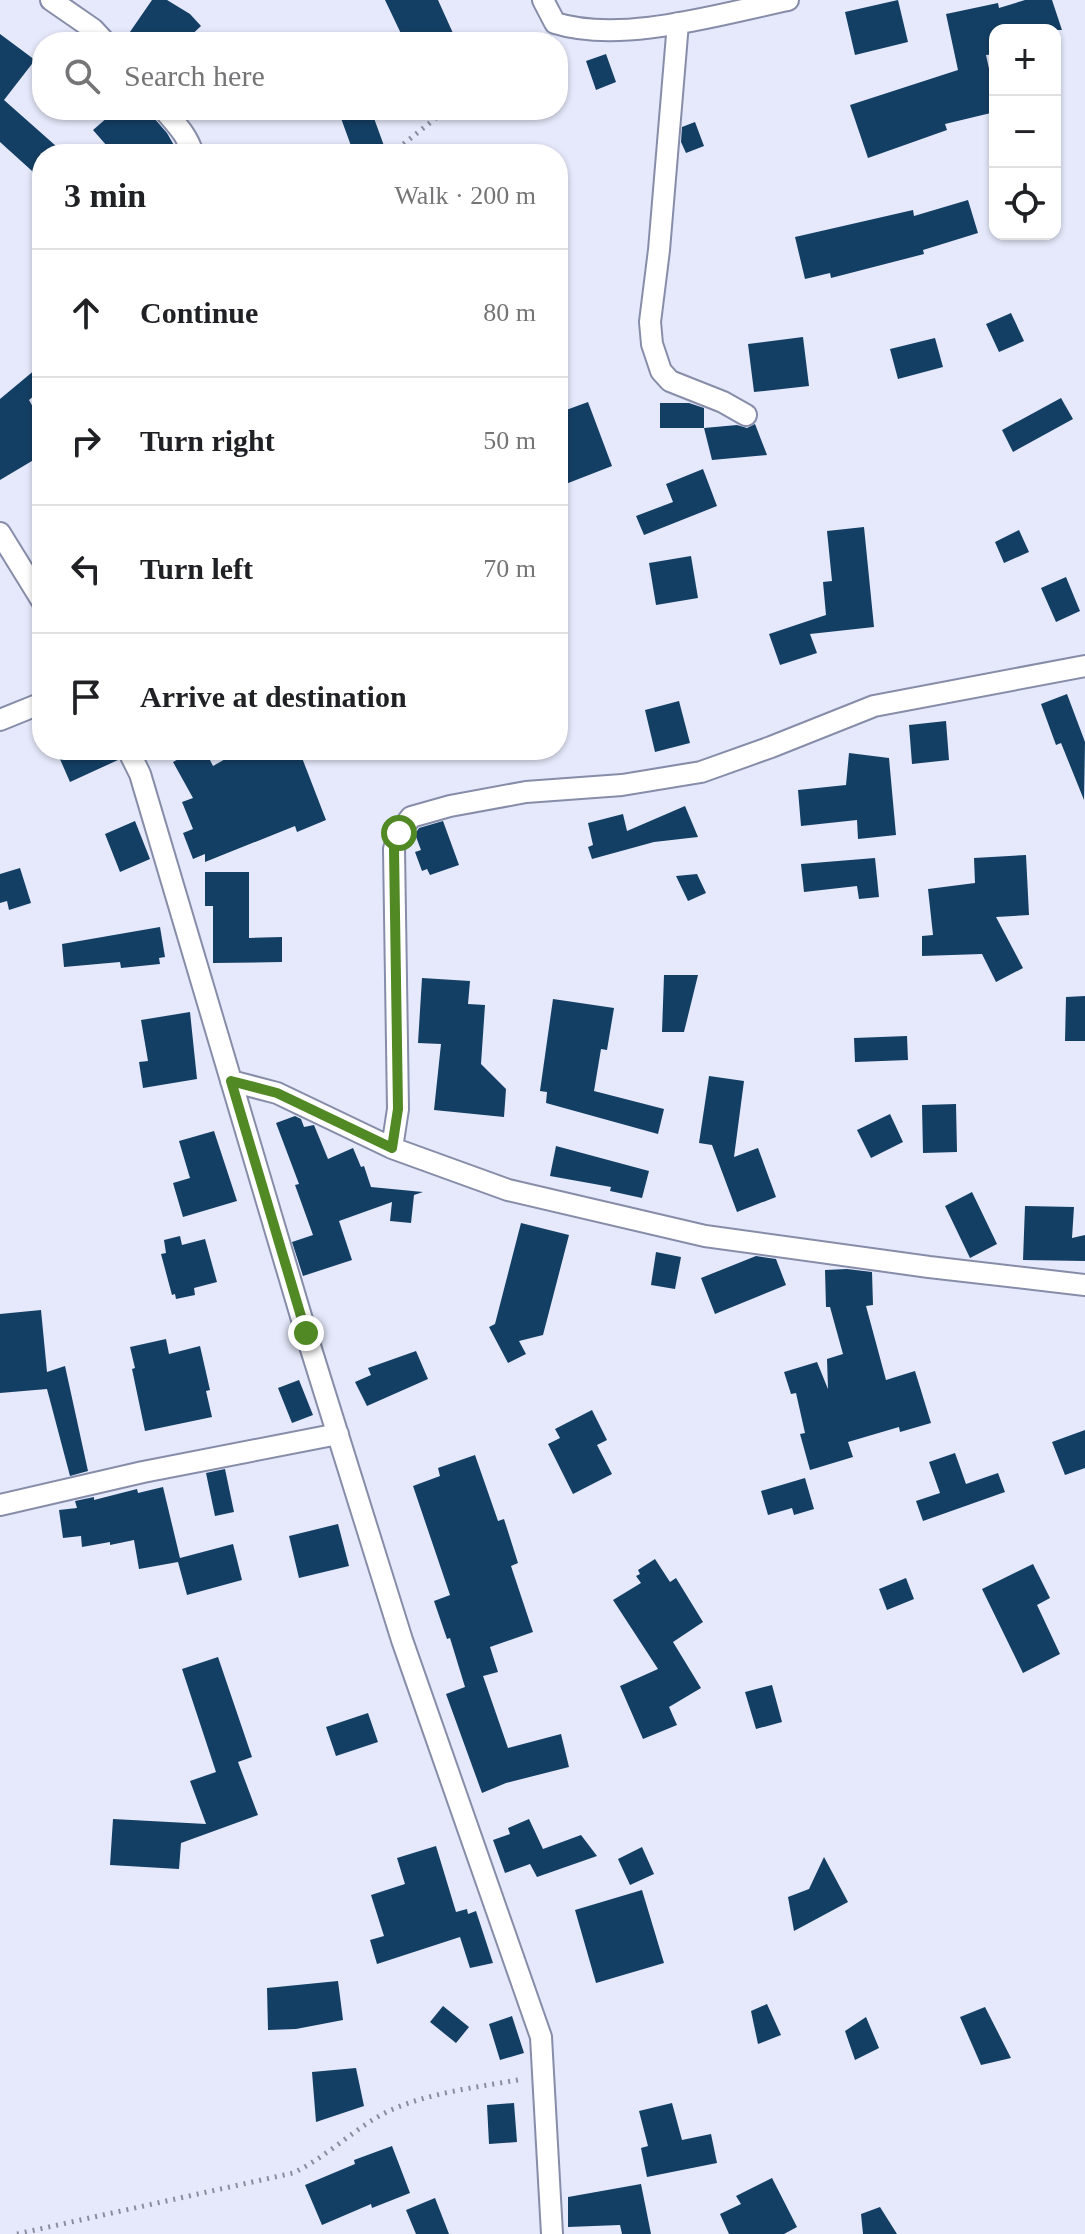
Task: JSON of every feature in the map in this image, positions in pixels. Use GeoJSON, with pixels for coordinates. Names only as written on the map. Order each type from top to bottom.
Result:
{"type":"FeatureCollection","features":[{"type":"Feature","properties":{"kind":"street"},"geometry":{"type":"LineString","coordinates":[[51,0],[96,32]]}},
{"type":"Feature","properties":{"kind":"street"},"geometry":{"type":"LineString","coordinates":[[543,0],[555,23],[576,29],[619,29],[678,23],[788,0]]}},
{"type":"Feature","properties":{"kind":"street"},"geometry":{"type":"LineString","coordinates":[[678,23],[650,322],[652,344],[661,371],[670,381],[723,402],[746,415]]}},
{"type":"Feature","properties":{"kind":"street"},"geometry":{"type":"LineString","coordinates":[[173,120],[190,144]]}},
{"type":"Feature","properties":{"kind":"street"},"geometry":{"type":"LineString","coordinates":[[0,533],[32,585]]}},
{"type":"Feature","properties":{"kind":"street"},"geometry":{"type":"LineString","coordinates":[[392,1148],[398,1109],[394,849],[399,833],[411,817],[450,806],[526,792],[622,785],[701,772],[874,706],[1085,666]]}},
{"type":"Feature","properties":{"kind":"street"},"geometry":{"type":"LineString","coordinates":[[0,720],[32,707]]}},
{"type":"Feature","properties":{"kind":"street"},"geometry":{"type":"LineString","coordinates":[[133,760],[140,774],[402,1640],[541,2037],[552,2234]]}},
{"type":"Feature","properties":{"kind":"street"},"geometry":{"type":"LineString","coordinates":[[231,1081],[277,1093],[392,1148],[508,1190],[705,1236],[1085,1285]]}},
{"type":"Feature","properties":{"kind":"street"},"geometry":{"type":"LineString","coordinates":[[0,1505],[143,1472],[338,1434]]}},
{"type":"Feature","properties":{"kind":"path"},"geometry":{"type":"LineString","coordinates":[[404,144],[434,120]]}},
{"type":"Feature","properties":{"kind":"path"},"geometry":{"type":"LineString","coordinates":[[17,2234],[293,2173],[316,2162],[372,2120],[392,2110],[466,2089],[544,2076]]}},
{"type":"Feature","properties":{"kind":"building"},"geometry":{"type":"Polygon","coordinates":[[[152,0],[167,0],[190,14],[201,26],[195,32],[130,32],[152,0]]]}},
{"type":"Feature","properties":{"kind":"building"},"geometry":{"type":"Polygon","coordinates":[[[385,0],[438,0],[452,32],[400,32],[385,0]]]}},
{"type":"Feature","properties":{"kind":"building"},"geometry":{"type":"Polygon","coordinates":[[[898,0],[908,42],[855,55],[845,12],[898,0]]]}},
{"type":"Feature","properties":{"kind":"building"},"geometry":{"type":"Polygon","coordinates":[[[1025,0],[1052,0],[1060,24],[989,24],[989,55],[986,55],[989,113],[945,124],[947,130],[868,158],[850,105],[958,70],[946,14],[998,3],[999,8],[1025,0]]]}},
{"type":"Feature","properties":{"kind":"building"},"geometry":{"type":"Polygon","coordinates":[[[0,34],[32,58],[32,64],[4,100],[54,144],[32,144],[32,171],[0,142],[0,34]]]}},
{"type":"Feature","properties":{"kind":"building"},"geometry":{"type":"Polygon","coordinates":[[[606,54],[616,82],[596,90],[586,61],[606,54]]]}},
{"type":"Feature","properties":{"kind":"building"},"geometry":{"type":"Polygon","coordinates":[[[104,120],[156,120],[173,144],[105,144],[93,130],[104,120]]]}},
{"type":"Feature","properties":{"kind":"building"},"geometry":{"type":"Polygon","coordinates":[[[342,120],[375,120],[383,144],[350,144],[342,120]]]}},
{"type":"Feature","properties":{"kind":"building"},"geometry":{"type":"Polygon","coordinates":[[[695,122],[704,146],[686,153],[681,142],[682,127],[695,122]]]}},
{"type":"Feature","properties":{"kind":"building"},"geometry":{"type":"Polygon","coordinates":[[[968,200],[978,233],[923,250],[924,254],[831,278],[830,273],[805,279],[795,237],[913,210],[914,216],[968,200]]]}},
{"type":"Feature","properties":{"kind":"building"},"geometry":{"type":"Polygon","coordinates":[[[1011,313],[1024,341],[999,352],[986,324],[1011,313]]]}},
{"type":"Feature","properties":{"kind":"building"},"geometry":{"type":"Polygon","coordinates":[[[803,337],[809,386],[754,392],[748,344],[803,337]]]}},
{"type":"Feature","properties":{"kind":"building"},"geometry":{"type":"Polygon","coordinates":[[[935,338],[943,367],[898,379],[890,349],[935,338]]]}},
{"type":"Feature","properties":{"kind":"building"},"geometry":{"type":"Polygon","coordinates":[[[32,372],[32,397],[29,400],[32,405],[32,461],[0,480],[0,399],[32,372]]]}},
{"type":"Feature","properties":{"kind":"building"},"geometry":{"type":"Polygon","coordinates":[[[1061,398],[1073,419],[1013,452],[1002,430],[1061,398]]]}},
{"type":"Feature","properties":{"kind":"building"},"geometry":{"type":"Polygon","coordinates":[[[588,402],[612,466],[568,483],[568,409],[588,402]]]}},
{"type":"Feature","properties":{"kind":"building"},"geometry":{"type":"Polygon","coordinates":[[[660,403],[689,403],[704,408],[704,428],[660,428],[660,403]]]}},
{"type":"Feature","properties":{"kind":"building"},"geometry":{"type":"Polygon","coordinates":[[[755,424],[767,455],[712,460],[704,428],[737,425],[747,428],[755,424]]]}},
{"type":"Feature","properties":{"kind":"building"},"geometry":{"type":"Polygon","coordinates":[[[703,469],[717,506],[644,535],[636,516],[673,502],[666,484],[703,469]]]}},
{"type":"Feature","properties":{"kind":"building"},"geometry":{"type":"Polygon","coordinates":[[[864,527],[874,627],[810,634],[817,653],[780,665],[769,634],[826,615],[823,582],[832,581],[827,531],[864,527]]]}},
{"type":"Feature","properties":{"kind":"building"},"geometry":{"type":"Polygon","coordinates":[[[1019,530],[1029,552],[1004,563],[995,542],[1019,530]]]}},
{"type":"Feature","properties":{"kind":"building"},"geometry":{"type":"Polygon","coordinates":[[[691,556],[698,598],[656,605],[649,563],[691,556]]]}},
{"type":"Feature","properties":{"kind":"building"},"geometry":{"type":"Polygon","coordinates":[[[1066,577],[1080,611],[1056,622],[1041,588],[1066,577]]]}},
{"type":"Feature","properties":{"kind":"building"},"geometry":{"type":"Polygon","coordinates":[[[1067,694],[1085,742],[1084,800],[1061,743],[1056,745],[1041,704],[1067,694]]]}},
{"type":"Feature","properties":{"kind":"building"},"geometry":{"type":"Polygon","coordinates":[[[679,701],[690,743],[655,752],[645,710],[679,701]]]}},
{"type":"Feature","properties":{"kind":"building"},"geometry":{"type":"Polygon","coordinates":[[[946,721],[949,760],[912,764],[909,725],[946,721]]]}},
{"type":"Feature","properties":{"kind":"building"},"geometry":{"type":"Polygon","coordinates":[[[849,753],[889,758],[896,835],[858,839],[857,820],[801,826],[798,790],[846,785],[849,753]]]}},
{"type":"Feature","properties":{"kind":"building"},"geometry":{"type":"Polygon","coordinates":[[[60,760],[118,760],[70,782],[60,760]]]}},
{"type":"Feature","properties":{"kind":"building"},"geometry":{"type":"Polygon","coordinates":[[[210,760],[213,766],[224,760],[303,760],[326,820],[297,832],[295,826],[205,862],[205,854],[193,859],[183,833],[193,829],[182,802],[193,798],[173,762],[210,760]]]}},
{"type":"Feature","properties":{"kind":"building"},"geometry":{"type":"Polygon","coordinates":[[[685,806],[698,837],[654,842],[592,859],[588,847],[593,845],[588,823],[623,814],[627,831],[685,806]]]}},
{"type":"Feature","properties":{"kind":"building"},"geometry":{"type":"Polygon","coordinates":[[[135,821],[150,859],[120,872],[105,834],[135,821]]]}},
{"type":"Feature","properties":{"kind":"building"},"geometry":{"type":"Polygon","coordinates":[[[443,821],[459,865],[430,875],[427,869],[422,871],[415,852],[421,850],[415,834],[419,828],[443,821]]]}},
{"type":"Feature","properties":{"kind":"building"},"geometry":{"type":"Polygon","coordinates":[[[1026,855],[1029,915],[996,917],[1023,968],[996,982],[982,954],[922,956],[922,936],[933,935],[928,889],[975,883],[974,858],[1026,855]]]}},
{"type":"Feature","properties":{"kind":"building"},"geometry":{"type":"Polygon","coordinates":[[[875,858],[879,897],[859,899],[857,886],[804,892],[801,864],[875,858]]]}},
{"type":"Feature","properties":{"kind":"building"},"geometry":{"type":"Polygon","coordinates":[[[20,868],[31,903],[9,910],[7,901],[0,903],[0,874],[20,868]]]}},
{"type":"Feature","properties":{"kind":"building"},"geometry":{"type":"Polygon","coordinates":[[[205,872],[249,872],[249,938],[282,937],[282,962],[213,963],[213,906],[205,906],[205,872]]]}},
{"type":"Feature","properties":{"kind":"building"},"geometry":{"type":"Polygon","coordinates":[[[697,874],[706,893],[688,901],[676,876],[697,874]]]}},
{"type":"Feature","properties":{"kind":"building"},"geometry":{"type":"Polygon","coordinates":[[[160,927],[165,957],[159,958],[160,964],[121,968],[120,962],[64,967],[62,944],[160,927]]]}},
{"type":"Feature","properties":{"kind":"building"},"geometry":{"type":"Polygon","coordinates":[[[664,975],[698,975],[684,1032],[662,1032],[664,975]]]}},
{"type":"Feature","properties":{"kind":"building"},"geometry":{"type":"Polygon","coordinates":[[[422,978],[470,981],[468,1004],[485,1005],[481,1064],[506,1089],[504,1117],[434,1110],[441,1044],[418,1043],[422,978]]]}},
{"type":"Feature","properties":{"kind":"building"},"geometry":{"type":"Polygon","coordinates":[[[1085,996],[1085,1041],[1065,1041],[1066,997],[1085,996]]]}},
{"type":"Feature","properties":{"kind":"building"},"geometry":{"type":"Polygon","coordinates":[[[553,999],[614,1008],[607,1050],[601,1049],[594,1091],[664,1109],[658,1134],[546,1103],[547,1092],[540,1091],[553,999]]]}},
{"type":"Feature","properties":{"kind":"building"},"geometry":{"type":"Polygon","coordinates":[[[190,1012],[197,1079],[143,1088],[139,1062],[148,1061],[141,1020],[190,1012]]]}},
{"type":"Feature","properties":{"kind":"building"},"geometry":{"type":"Polygon","coordinates":[[[907,1036],[908,1060],[855,1062],[854,1038],[907,1036]]]}},
{"type":"Feature","properties":{"kind":"building"},"geometry":{"type":"Polygon","coordinates":[[[709,1076],[744,1081],[734,1157],[758,1148],[776,1197],[737,1212],[712,1145],[699,1143],[709,1076]]]}},
{"type":"Feature","properties":{"kind":"building"},"geometry":{"type":"Polygon","coordinates":[[[956,1104],[957,1152],[923,1153],[922,1105],[956,1104]]]}},
{"type":"Feature","properties":{"kind":"building"},"geometry":{"type":"Polygon","coordinates":[[[890,1114],[903,1142],[871,1158],[857,1130],[890,1114]]]}},
{"type":"Feature","properties":{"kind":"building"},"geometry":{"type":"Polygon","coordinates":[[[295,1116],[301,1119],[304,1127],[314,1125],[328,1159],[353,1148],[361,1167],[364,1166],[371,1187],[423,1192],[414,1195],[411,1223],[390,1221],[392,1202],[339,1221],[352,1260],[303,1276],[292,1242],[313,1235],[295,1185],[299,1184],[276,1123],[295,1116]]]}},
{"type":"Feature","properties":{"kind":"building"},"geometry":{"type":"Polygon","coordinates":[[[214,1131],[237,1201],[183,1217],[173,1183],[190,1178],[179,1141],[214,1131]]]}},
{"type":"Feature","properties":{"kind":"building"},"geometry":{"type":"Polygon","coordinates":[[[556,1146],[649,1171],[642,1198],[610,1191],[611,1187],[550,1176],[556,1146]]]}},
{"type":"Feature","properties":{"kind":"building"},"geometry":{"type":"Polygon","coordinates":[[[972,1192],[997,1244],[970,1258],[945,1206],[972,1192]]]}},
{"type":"Feature","properties":{"kind":"building"},"geometry":{"type":"Polygon","coordinates":[[[1025,1206],[1074,1207],[1072,1238],[1085,1235],[1085,1261],[1023,1260],[1025,1206]]]}},
{"type":"Feature","properties":{"kind":"building"},"geometry":{"type":"Polygon","coordinates":[[[521,1223],[569,1235],[543,1335],[519,1341],[526,1354],[508,1363],[489,1327],[495,1324],[521,1223]]]}},
{"type":"Feature","properties":{"kind":"building"},"geometry":{"type":"Polygon","coordinates":[[[180,1236],[182,1245],[205,1239],[217,1282],[194,1288],[195,1295],[176,1299],[175,1294],[172,1295],[161,1254],[166,1253],[164,1240],[180,1236]]]}},
{"type":"Feature","properties":{"kind":"building"},"geometry":{"type":"Polygon","coordinates":[[[656,1252],[681,1257],[675,1289],[651,1285],[656,1252]]]}},
{"type":"Feature","properties":{"kind":"building"},"geometry":{"type":"Polygon","coordinates":[[[756,1256],[776,1259],[786,1285],[715,1314],[701,1278],[756,1256]]]}},
{"type":"Feature","properties":{"kind":"building"},"geometry":{"type":"Polygon","coordinates":[[[825,1270],[872,1272],[873,1305],[866,1306],[886,1380],[915,1371],[931,1423],[900,1432],[899,1427],[848,1442],[853,1457],[810,1470],[800,1434],[805,1433],[796,1393],[791,1394],[784,1372],[817,1362],[828,1389],[827,1359],[843,1354],[830,1307],[826,1307],[825,1270]]]}},
{"type":"Feature","properties":{"kind":"building"},"geometry":{"type":"Polygon","coordinates":[[[41,1310],[47,1372],[65,1366],[88,1471],[70,1476],[47,1389],[0,1393],[0,1314],[41,1310]]]}},
{"type":"Feature","properties":{"kind":"building"},"geometry":{"type":"Polygon","coordinates":[[[166,1339],[169,1354],[200,1346],[210,1390],[206,1391],[212,1417],[145,1431],[130,1347],[166,1339]]]}},
{"type":"Feature","properties":{"kind":"building"},"geometry":{"type":"Polygon","coordinates":[[[416,1351],[428,1379],[367,1406],[355,1382],[371,1375],[368,1368],[416,1351]]]}},
{"type":"Feature","properties":{"kind":"building"},"geometry":{"type":"Polygon","coordinates":[[[299,1380],[313,1415],[292,1423],[278,1388],[299,1380]]]}},
{"type":"Feature","properties":{"kind":"building"},"geometry":{"type":"Polygon","coordinates":[[[592,1410],[607,1440],[597,1445],[612,1474],[573,1494],[548,1444],[560,1438],[555,1429],[592,1410]]]}},
{"type":"Feature","properties":{"kind":"building"},"geometry":{"type":"Polygon","coordinates":[[[1085,1430],[1085,1468],[1065,1475],[1052,1442],[1085,1430]]]}},
{"type":"Feature","properties":{"kind":"building"},"geometry":{"type":"Polygon","coordinates":[[[955,1453],[966,1484],[998,1473],[1005,1492],[923,1521],[916,1501],[940,1493],[929,1462],[955,1453]]]}},
{"type":"Feature","properties":{"kind":"building"},"geometry":{"type":"Polygon","coordinates":[[[475,1455],[498,1521],[504,1519],[518,1563],[511,1566],[533,1632],[490,1647],[498,1672],[483,1676],[508,1748],[561,1734],[569,1767],[506,1783],[482,1793],[446,1694],[465,1687],[450,1638],[447,1639],[434,1601],[450,1595],[413,1486],[440,1476],[438,1468],[475,1455]]]}},
{"type":"Feature","properties":{"kind":"building"},"geometry":{"type":"Polygon","coordinates":[[[225,1469],[234,1512],[215,1516],[206,1473],[225,1469]]]}},
{"type":"Feature","properties":{"kind":"building"},"geometry":{"type":"Polygon","coordinates":[[[805,1478],[814,1509],[794,1515],[792,1508],[768,1515],[761,1491],[805,1478]]]}},
{"type":"Feature","properties":{"kind":"building"},"geometry":{"type":"Polygon","coordinates":[[[163,1487],[180,1558],[233,1544],[242,1580],[187,1595],[178,1562],[139,1569],[134,1540],[82,1547],[81,1536],[63,1538],[59,1510],[77,1508],[75,1501],[163,1487]]]}},
{"type":"Feature","properties":{"kind":"building"},"geometry":{"type":"Polygon","coordinates":[[[338,1524],[349,1566],[299,1578],[289,1536],[338,1524]]]}},
{"type":"Feature","properties":{"kind":"building"},"geometry":{"type":"Polygon","coordinates":[[[655,1559],[670,1582],[676,1578],[703,1622],[673,1642],[701,1688],[669,1707],[677,1725],[643,1739],[620,1686],[658,1669],[613,1600],[641,1583],[636,1576],[640,1574],[638,1570],[655,1559]]]}},
{"type":"Feature","properties":{"kind":"building"},"geometry":{"type":"Polygon","coordinates":[[[1033,1564],[1050,1598],[1037,1605],[1060,1654],[1023,1673],[982,1589],[1033,1564]]]}},
{"type":"Feature","properties":{"kind":"building"},"geometry":{"type":"Polygon","coordinates":[[[906,1578],[914,1599],[887,1610],[879,1589],[906,1578]]]}},
{"type":"Feature","properties":{"kind":"building"},"geometry":{"type":"Polygon","coordinates":[[[218,1657],[252,1757],[238,1762],[258,1815],[181,1843],[179,1869],[110,1865],[113,1819],[206,1824],[190,1781],[216,1772],[182,1669],[218,1657]]]}},
{"type":"Feature","properties":{"kind":"building"},"geometry":{"type":"Polygon","coordinates":[[[772,1685],[782,1722],[756,1729],[745,1692],[772,1685]]]}},
{"type":"Feature","properties":{"kind":"building"},"geometry":{"type":"Polygon","coordinates":[[[368,1713],[378,1742],[336,1756],[326,1727],[368,1713]]]}},
{"type":"Feature","properties":{"kind":"building"},"geometry":{"type":"Polygon","coordinates":[[[529,1819],[543,1849],[581,1835],[597,1856],[537,1877],[530,1864],[505,1873],[493,1840],[510,1834],[508,1828],[529,1819]]]}},
{"type":"Feature","properties":{"kind":"building"},"geometry":{"type":"Polygon","coordinates":[[[436,1846],[456,1912],[467,1909],[468,1914],[476,1911],[493,1963],[470,1968],[460,1937],[377,1964],[370,1940],[384,1936],[371,1895],[405,1884],[397,1858],[436,1846]]]}},
{"type":"Feature","properties":{"kind":"building"},"geometry":{"type":"Polygon","coordinates":[[[642,1847],[654,1874],[630,1885],[618,1859],[642,1847]]]}},
{"type":"Feature","properties":{"kind":"building"},"geometry":{"type":"Polygon","coordinates":[[[824,1857],[848,1902],[794,1931],[788,1897],[809,1889],[824,1857]]]}},
{"type":"Feature","properties":{"kind":"building"},"geometry":{"type":"Polygon","coordinates":[[[642,1890],[664,1963],[596,1983],[575,1910],[642,1890]]]}},
{"type":"Feature","properties":{"kind":"building"},"geometry":{"type":"Polygon","coordinates":[[[338,1981],[343,2020],[296,2029],[268,2030],[267,1988],[338,1981]]]}},
{"type":"Feature","properties":{"kind":"building"},"geometry":{"type":"Polygon","coordinates":[[[767,2004],[781,2035],[758,2044],[751,2011],[767,2004]]]}},
{"type":"Feature","properties":{"kind":"building"},"geometry":{"type":"Polygon","coordinates":[[[443,2006],[469,2027],[456,2043],[430,2022],[443,2006]]]}},
{"type":"Feature","properties":{"kind":"building"},"geometry":{"type":"Polygon","coordinates":[[[985,2007],[1011,2058],[981,2065],[960,2017],[985,2007]]]}},
{"type":"Feature","properties":{"kind":"building"},"geometry":{"type":"Polygon","coordinates":[[[512,2016],[524,2053],[500,2060],[489,2024],[512,2016]]]}},
{"type":"Feature","properties":{"kind":"building"},"geometry":{"type":"Polygon","coordinates":[[[866,2017],[879,2048],[855,2060],[845,2031],[866,2017]]]}},
{"type":"Feature","properties":{"kind":"building"},"geometry":{"type":"Polygon","coordinates":[[[356,2068],[364,2106],[316,2122],[312,2072],[356,2068]]]}},
{"type":"Feature","properties":{"kind":"building"},"geometry":{"type":"Polygon","coordinates":[[[514,2103],[517,2142],[489,2144],[487,2105],[514,2103]]]}},
{"type":"Feature","properties":{"kind":"building"},"geometry":{"type":"Polygon","coordinates":[[[672,2103],[682,2140],[711,2134],[717,2163],[647,2177],[641,2148],[648,2146],[639,2111],[672,2103]]]}},
{"type":"Feature","properties":{"kind":"building"},"geometry":{"type":"Polygon","coordinates":[[[392,2146],[410,2193],[372,2208],[371,2204],[322,2225],[305,2185],[355,2164],[354,2160],[392,2146]]]}},
{"type":"Feature","properties":{"kind":"building"},"geometry":{"type":"Polygon","coordinates":[[[772,2178],[797,2227],[784,2234],[729,2234],[720,2214],[741,2204],[736,2196],[772,2178]]]}},
{"type":"Feature","properties":{"kind":"building"},"geometry":{"type":"Polygon","coordinates":[[[641,2184],[651,2234],[622,2234],[620,2225],[568,2227],[568,2197],[641,2184]]]}},
{"type":"Feature","properties":{"kind":"building"},"geometry":{"type":"Polygon","coordinates":[[[435,2198],[449,2234],[416,2234],[406,2210],[435,2198]]]}},
{"type":"Feature","properties":{"kind":"building"},"geometry":{"type":"Polygon","coordinates":[[[880,2207],[897,2234],[863,2234],[861,2214],[880,2207]]]}},
{"type":"Feature","properties":{"kind":"route"},"geometry":{"type":"LineString","coordinates":[[306,1333],[231,1081],[277,1093],[392,1148],[398,1109],[393,910],[394,849],[399,833]]}}]}
